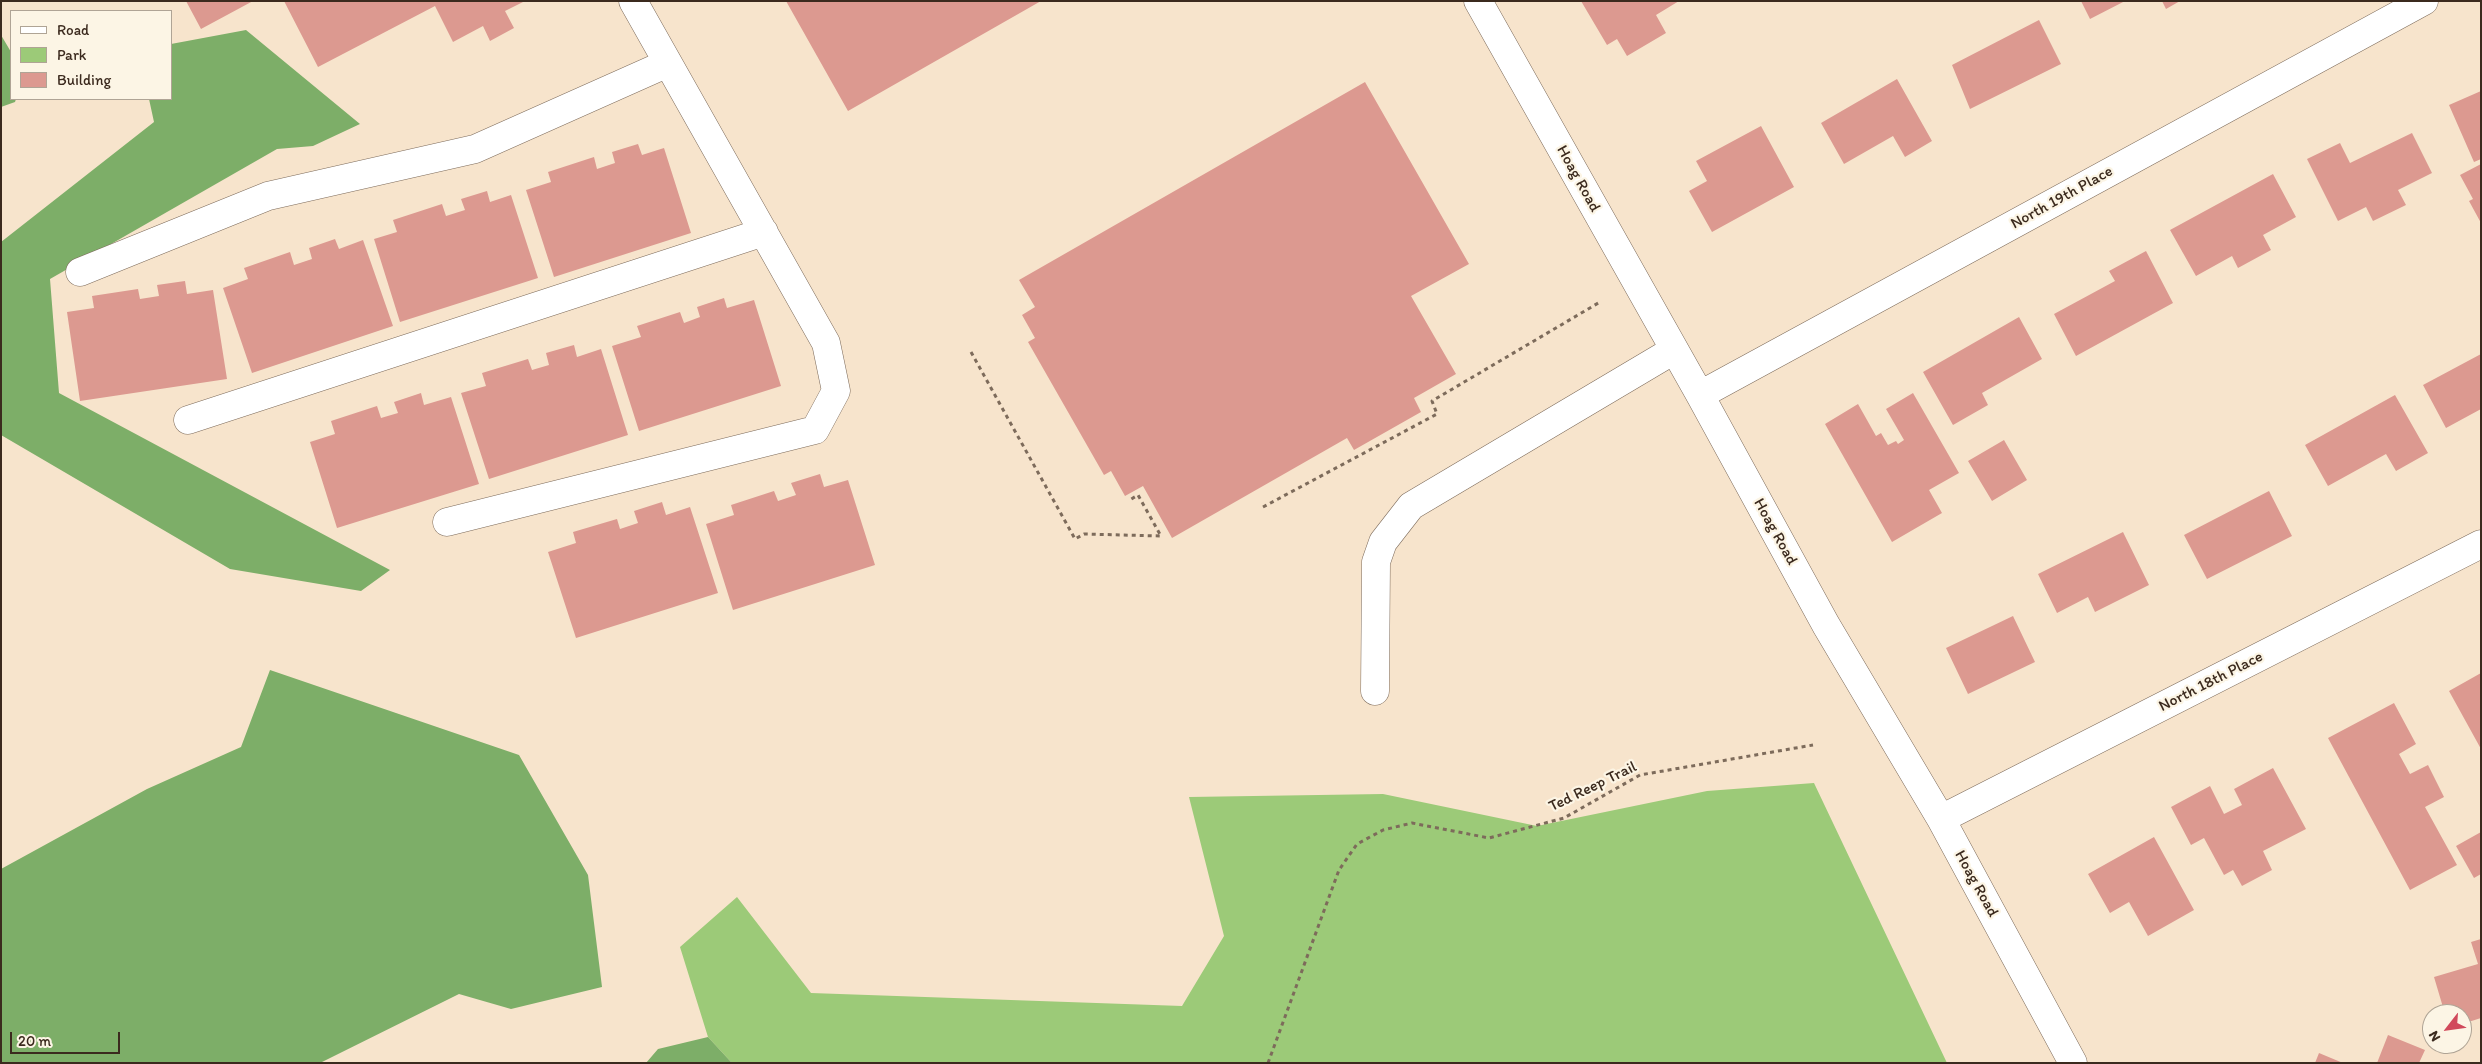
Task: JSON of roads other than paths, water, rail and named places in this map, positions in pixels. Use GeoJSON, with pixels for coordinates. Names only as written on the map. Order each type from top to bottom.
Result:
{"type":"FeatureCollection","features":[{"type":"Feature","properties":{"kind":"street"},"geometry":{"type":"LineString","coordinates":[[447,522],[815,430],[836,391],[826,343],[633,1]]}},
{"type":"Feature","properties":{"kind":"street","name":"Hoag Road"},"geometry":{"type":"LineString","coordinates":[[1478,1],[1826,625],[1941,820],[2073,1063]]}},
{"type":"Feature","properties":{"kind":"street","name":"North 19th Place"},"geometry":{"type":"LineString","coordinates":[[1700,396],[2424,1]]}},
{"type":"Feature","properties":{"kind":"street"},"geometry":{"type":"LineString","coordinates":[[80,272],[268,196],[475,149],[668,63]]}},
{"type":"Feature","properties":{"kind":"street"},"geometry":{"type":"LineString","coordinates":[[188,420],[764,232]]}},
{"type":"Feature","properties":{"kind":"street"},"geometry":{"type":"LineString","coordinates":[[1375,691],[1376,562],[1383,542],[1412,506],[1674,350]]}},
{"type":"Feature","properties":{"kind":"street","name":"North 18th Place"},"geometry":{"type":"LineString","coordinates":[[1941,820],[2481,544]]}}]}
